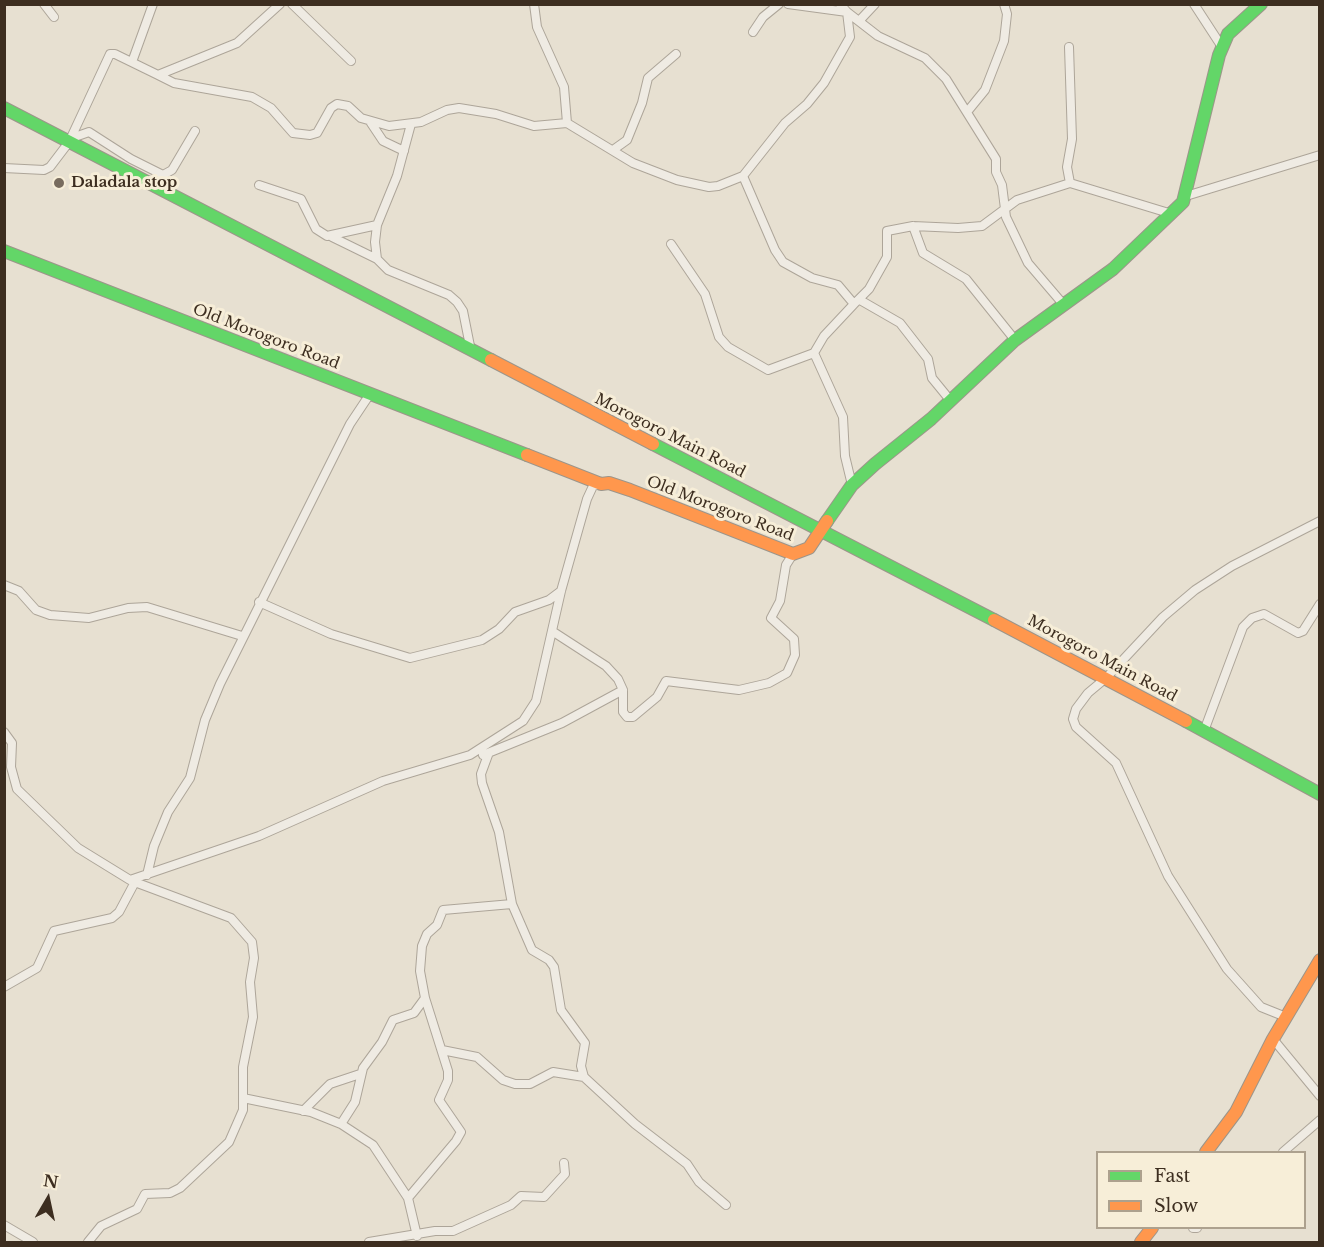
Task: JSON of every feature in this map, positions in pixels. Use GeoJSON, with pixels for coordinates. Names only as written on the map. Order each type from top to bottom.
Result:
{"type":"FeatureCollection","features":[{"type":"Feature","properties":{"kind":"main road","name":"Old Morogoro Road"},"geometry":{"type":"LineString","coordinates":[[4,251],[468,430],[601,484],[609,483],[630,490],[793,554],[809,548],[852,485],[1015,340],[1113,269],[1172,214],[1186,196],[1198,132],[1222,47],[1228,34],[1261,4]]}},
{"type":"Feature","properties":{"kind":"main road","name":"Morogoro Main Road"},"geometry":{"type":"LineString","coordinates":[[4,108],[70,140],[471,351],[1106,678],[1320,794]]}},
{"type":"Feature","properties":{"kind":"main road"},"geometry":{"type":"LineString","coordinates":[[1207,1151],[1236,1112],[1273,1040],[1320,960]]}},
{"type":"Feature","properties":{"kind":"main road"},"geometry":{"type":"LineString","coordinates":[[1141,1242],[1151,1229]]}},
{"type":"Feature","properties":{"kind":"street"},"geometry":{"type":"LineString","coordinates":[[44,4],[54,17]]}},
{"type":"Feature","properties":{"kind":"street"},"geometry":{"type":"LineString","coordinates":[[132,62],[153,4]]}},
{"type":"Feature","properties":{"kind":"street"},"geometry":{"type":"LineString","coordinates":[[158,75],[237,43],[280,4]]}},
{"type":"Feature","properties":{"kind":"street"},"geometry":{"type":"LineString","coordinates":[[292,4],[351,61]]}},
{"type":"Feature","properties":{"kind":"street"},"geometry":{"type":"LineString","coordinates":[[534,4],[537,27],[564,87],[567,123]]}},
{"type":"Feature","properties":{"kind":"street"},"geometry":{"type":"LineString","coordinates":[[753,32],[763,17],[778,4]]}},
{"type":"Feature","properties":{"kind":"street"},"geometry":{"type":"LineString","coordinates":[[788,4],[847,12]]}},
{"type":"Feature","properties":{"kind":"street"},"geometry":{"type":"LineString","coordinates":[[840,4],[847,12],[893,44],[925,58],[946,79],[997,162],[996,172],[1004,191],[1004,210],[1031,268],[1063,304]]}},
{"type":"Feature","properties":{"kind":"street"},"geometry":{"type":"LineString","coordinates":[[860,20],[876,4]]}},
{"type":"Feature","properties":{"kind":"street"},"geometry":{"type":"LineString","coordinates":[[967,112],[985,90],[1004,41],[1007,14],[1004,4]]}},
{"type":"Feature","properties":{"kind":"street"},"geometry":{"type":"LineString","coordinates":[[1194,4],[1222,47]]}},
{"type":"Feature","properties":{"kind":"street"},"geometry":{"type":"LineString","coordinates":[[4,168],[44,170],[70,140],[110,54],[174,83],[262,102],[293,133],[317,133],[330,108],[337,104],[348,106],[361,118],[371,123],[389,126],[411,124],[459,108],[496,114],[534,126],[567,123],[633,163],[695,184],[718,186],[743,176],[784,123],[807,104],[824,83],[849,37],[847,12]]}},
{"type":"Feature","properties":{"kind":"street"},"geometry":{"type":"LineString","coordinates":[[1069,47],[1072,139],[1067,168],[1070,183]]}},
{"type":"Feature","properties":{"kind":"street"},"geometry":{"type":"LineString","coordinates":[[613,150],[627,140],[642,103],[648,78],[676,54]]}},
{"type":"Feature","properties":{"kind":"street"},"geometry":{"type":"LineString","coordinates":[[371,123],[383,141],[404,151]]}},
{"type":"Feature","properties":{"kind":"street"},"geometry":{"type":"LineString","coordinates":[[377,260],[375,242],[377,225],[386,206],[411,124]]}},
{"type":"Feature","properties":{"kind":"street"},"geometry":{"type":"LineString","coordinates":[[70,140],[89,132],[142,166],[163,176],[172,170],[195,131]]}},
{"type":"Feature","properties":{"kind":"street"},"geometry":{"type":"LineString","coordinates":[[1186,196],[1320,155]]}},
{"type":"Feature","properties":{"kind":"street"},"geometry":{"type":"LineString","coordinates":[[743,176],[775,250],[783,262],[812,278],[838,285],[857,302],[900,323],[928,359],[932,378],[950,400]]}},
{"type":"Feature","properties":{"kind":"street"},"geometry":{"type":"LineString","coordinates":[[671,244],[705,294],[719,337],[728,346],[768,370],[814,353],[824,336],[869,289],[887,257],[886,233],[913,226],[976,227],[989,222],[1017,200],[1070,183],[1172,214]]}},
{"type":"Feature","properties":{"kind":"street"},"geometry":{"type":"LineString","coordinates":[[259,185],[301,199],[316,229],[377,260],[388,270],[449,295],[463,311],[471,351]]}},
{"type":"Feature","properties":{"kind":"street"},"geometry":{"type":"LineString","coordinates":[[331,236],[377,225]]}},
{"type":"Feature","properties":{"kind":"street"},"geometry":{"type":"LineString","coordinates":[[913,226],[923,253],[966,279],[1015,340]]}},
{"type":"Feature","properties":{"kind":"street"},"geometry":{"type":"LineString","coordinates":[[814,353],[843,417],[845,456],[852,485]]}},
{"type":"Feature","properties":{"kind":"street"},"geometry":{"type":"LineString","coordinates":[[147,875],[154,846],[168,812],[190,778],[205,720],[242,636],[350,424],[370,394]]}},
{"type":"Feature","properties":{"kind":"street"},"geometry":{"type":"LineString","coordinates":[[4,987],[37,968],[54,931],[112,918],[119,912],[133,881],[260,836],[383,781],[470,755],[510,732],[529,714],[540,689],[561,591],[587,499],[593,486],[601,484]]}},
{"type":"Feature","properties":{"kind":"street"},"geometry":{"type":"LineString","coordinates":[[1286,1017],[1261,1007],[1227,969],[1168,876],[1116,763],[1076,727],[1073,719],[1076,709],[1088,693],[1106,678],[1163,617],[1207,581],[1320,521]]}},
{"type":"Feature","properties":{"kind":"street"},"geometry":{"type":"LineString","coordinates":[[552,631],[606,666],[623,690],[623,712],[630,717],[657,697],[666,681],[739,690],[770,683],[787,672],[795,656],[794,639],[771,618],[780,601],[786,565],[793,554]]}},
{"type":"Feature","properties":{"kind":"street"},"geometry":{"type":"LineString","coordinates":[[4,585],[19,591],[36,610],[50,615],[89,618],[128,608],[147,607],[242,636]]}},
{"type":"Feature","properties":{"kind":"street"},"geometry":{"type":"LineString","coordinates":[[259,602],[331,634],[410,658],[482,640],[500,629],[515,612],[549,600],[561,591]]}},
{"type":"Feature","properties":{"kind":"street"},"geometry":{"type":"LineString","coordinates":[[1204,731],[1244,627],[1252,618],[1264,614],[1298,633],[1303,631],[1320,604]]}},
{"type":"Feature","properties":{"kind":"street"},"geometry":{"type":"LineString","coordinates":[[470,755],[488,755],[562,723],[623,690]]}},
{"type":"Feature","properties":{"kind":"street"},"geometry":{"type":"LineString","coordinates":[[4,732],[12,743],[11,767],[17,789],[78,848],[133,881],[231,918],[252,942],[254,958],[250,982],[253,1017],[243,1067],[243,1110],[229,1142],[174,1192],[145,1194],[137,1209],[100,1226],[88,1242]]}},
{"type":"Feature","properties":{"kind":"street"},"geometry":{"type":"LineString","coordinates":[[488,755],[481,774],[482,783],[499,832],[512,904],[532,950],[549,960],[554,967],[561,1010],[585,1043],[581,1066],[584,1077],[635,1124],[687,1164],[699,1182],[726,1205]]}},
{"type":"Feature","properties":{"kind":"street"},"geometry":{"type":"LineString","coordinates":[[408,1198],[456,1142],[461,1132],[446,1114],[439,1100],[448,1076],[425,998],[420,971],[422,946],[428,934],[437,925],[443,910],[512,904]]}},
{"type":"Feature","properties":{"kind":"street"},"geometry":{"type":"LineString","coordinates":[[341,1124],[355,1102],[360,1074],[393,1020],[414,1013],[425,998]]}},
{"type":"Feature","properties":{"kind":"street"},"geometry":{"type":"LineString","coordinates":[[1273,1040],[1320,1096]]}},
{"type":"Feature","properties":{"kind":"street"},"geometry":{"type":"LineString","coordinates":[[442,1050],[477,1057],[503,1080],[515,1084],[530,1084],[556,1072],[584,1077]]}},
{"type":"Feature","properties":{"kind":"street"},"geometry":{"type":"LineString","coordinates":[[303,1111],[330,1084],[360,1074]]}},
{"type":"Feature","properties":{"kind":"street"},"geometry":{"type":"LineString","coordinates":[[243,1098],[303,1111],[341,1124],[373,1145],[408,1198],[417,1236]]}},
{"type":"Feature","properties":{"kind":"street"},"geometry":{"type":"LineString","coordinates":[[1284,1151],[1320,1120]]}},
{"type":"Feature","properties":{"kind":"street"},"geometry":{"type":"LineString","coordinates":[[369,1242],[460,1230],[511,1205],[521,1196],[544,1197],[565,1174],[564,1163]]}},
{"type":"Feature","properties":{"kind":"street"},"geometry":{"type":"LineString","coordinates":[[4,1225],[33,1242]]}},
{"type":"Feature","properties":{"kind":"traffic: fast"},"geometry":{"type":"LineString","coordinates":[[827,521],[852,485],[875,464],[931,419],[1015,340],[1113,269],[1183,202],[1219,55],[1228,34],[1261,4]]}},
{"type":"Feature","properties":{"kind":"traffic: fast"},"geometry":{"type":"LineString","coordinates":[[4,108],[491,360]]}},
{"type":"Feature","properties":{"kind":"traffic: fast"},"geometry":{"type":"LineString","coordinates":[[4,251],[527,455]]}},
{"type":"Feature","properties":{"kind":"traffic: fast"},"geometry":{"type":"LineString","coordinates":[[653,444],[994,620]]}},
{"type":"Feature","properties":{"kind":"traffic: fast"},"geometry":{"type":"LineString","coordinates":[[1186,721],[1320,794]]}},
{"type":"Feature","properties":{"kind":"traffic: slow"},"geometry":{"type":"LineString","coordinates":[[491,360],[653,444]]}},
{"type":"Feature","properties":{"kind":"traffic: slow"},"geometry":{"type":"LineString","coordinates":[[527,455],[601,484],[609,483],[630,490],[793,554],[809,548],[827,521]]}},
{"type":"Feature","properties":{"kind":"traffic: slow"},"geometry":{"type":"LineString","coordinates":[[994,620],[1186,721]]}},
{"type":"Feature","properties":{"kind":"traffic: slow"},"geometry":{"type":"LineString","coordinates":[[1207,1151],[1236,1112],[1273,1039],[1320,960]]}},
{"type":"Feature","properties":{"kind":"traffic: slow"},"geometry":{"type":"LineString","coordinates":[[1141,1242],[1151,1229]]}},
{"type":"Feature","properties":{"kind":"place","name":"Daladala stop"},"geometry":{"type":"Point","coordinates":[59,183]}}]}
